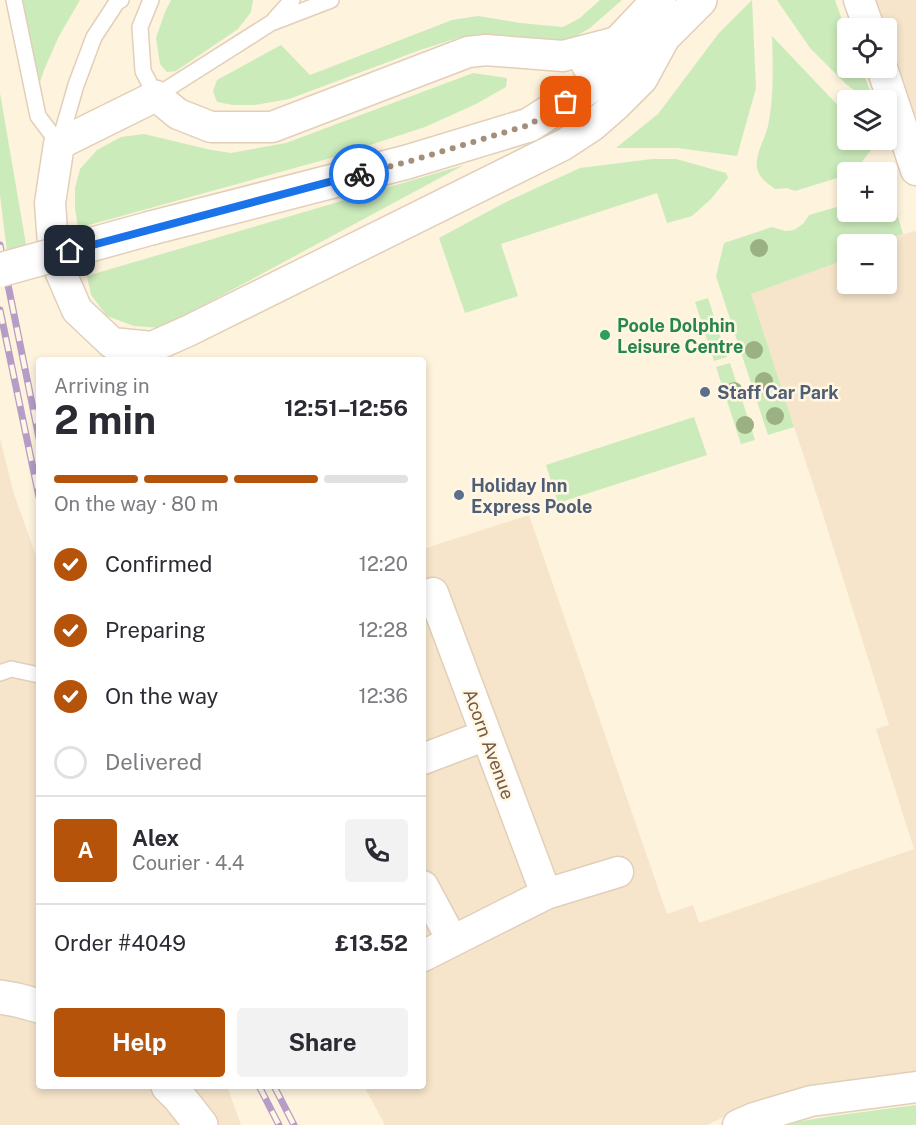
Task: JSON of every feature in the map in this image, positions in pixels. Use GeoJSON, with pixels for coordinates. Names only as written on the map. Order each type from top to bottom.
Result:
{"type":"FeatureCollection","features":[{"type":"Feature","properties":{"kind":"street"},"geometry":{"type":"LineString","coordinates":[[407,162],[520,107],[569,77],[620,41],[659,0]]}},
{"type":"Feature","properties":{"kind":"street"},"geometry":{"type":"LineString","coordinates":[[0,270],[407,162],[529,125],[622,66],[667,33],[700,0]]}},
{"type":"Feature","properties":{"kind":"street"},"geometry":{"type":"LineString","coordinates":[[859,0],[865,18]]}},
{"type":"Feature","properties":{"kind":"street"},"geometry":{"type":"LineString","coordinates":[[620,41],[563,56],[486,50],[468,52],[272,127],[211,127],[178,114],[156,96],[58,144],[50,203],[54,257],[77,310],[112,351],[152,347],[563,145],[592,126],[642,79],[667,33]]}},
{"type":"Feature","properties":{"kind":"street"},"geometry":{"type":"LineString","coordinates":[[885,78],[916,169]]}},
{"type":"Feature","properties":{"kind":"street","name":"Acorn Avenue"},"geometry":{"type":"LineString","coordinates":[[433,593],[546,894]]}},
{"type":"Feature","properties":{"kind":"street"},"geometry":{"type":"LineString","coordinates":[[426,758],[486,735]]}},
{"type":"Feature","properties":{"kind":"street"},"geometry":{"type":"LineString","coordinates":[[426,954],[546,894],[618,872]]}},
{"type":"Feature","properties":{"kind":"street"},"geometry":{"type":"LineString","coordinates":[[426,892],[452,940]]}},
{"type":"Feature","properties":{"kind":"street"},"geometry":{"type":"LineString","coordinates":[[0,997],[36,1005]]}},
{"type":"Feature","properties":{"kind":"street"},"geometry":{"type":"LineString","coordinates":[[738,1125],[811,1101],[916,1087]]}},
{"type":"Feature","properties":{"kind":"street"},"geometry":{"type":"LineString","coordinates":[[171,1089],[201,1125]]}},
{"type":"Feature","properties":{"kind":"lane"},"geometry":{"type":"LineString","coordinates":[[14,0],[38,116],[58,144]]}},
{"type":"Feature","properties":{"kind":"lane"},"geometry":{"type":"LineString","coordinates":[[58,144],[94,37],[117,2],[122,0]]}},
{"type":"Feature","properties":{"kind":"lane"},"geometry":{"type":"LineString","coordinates":[[151,0],[140,27],[143,71],[156,96],[271,23],[331,0]]}},
{"type":"Feature","properties":{"kind":"lane"},"geometry":{"type":"LineString","coordinates":[[271,23],[292,0]]}},
{"type":"Feature","properties":{"kind":"lane"},"geometry":{"type":"LineString","coordinates":[[0,673],[11,669],[36,674]]}},
{"type":"Feature","properties":{"kind":"shaded area"},"geometry":{"type":"Polygon","coordinates":[[[859,0],[916,0],[916,169],[897,105],[897,90],[893,90],[889,78],[897,78],[897,18],[865,18],[859,0]]]}},
{"type":"Feature","properties":{"kind":"shaded area"},"geometry":{"type":"Polygon","coordinates":[[[915,231],[916,1074],[732,1113],[707,1125],[385,1125],[366,1089],[426,1089],[426,548],[529,515],[667,914],[693,905],[699,923],[914,849],[876,729],[889,725],[819,502],[750,294],[837,263],[837,294],[897,294],[897,236],[915,231]]]}},
{"type":"Feature","properties":{"kind":"shaded area"},"geometry":{"type":"Polygon","coordinates":[[[0,438],[14,494],[36,556],[36,1089],[228,1089],[241,1125],[0,1125],[0,438]]]}},
{"type":"Feature","properties":{"kind":"green space"},"geometry":{"type":"Polygon","coordinates":[[[21,0],[80,0],[59,36],[44,70],[32,107],[21,0]]]}},
{"type":"Feature","properties":{"kind":"green space"},"geometry":{"type":"Polygon","coordinates":[[[171,0],[253,0],[251,12],[238,29],[176,71],[167,72],[160,64],[156,38],[171,0]]]}},
{"type":"Feature","properties":{"kind":"green space"},"geometry":{"type":"Polygon","coordinates":[[[600,0],[622,0],[590,28],[570,40],[545,42],[485,34],[461,37],[289,99],[255,105],[217,102],[213,91],[217,80],[281,45],[310,75],[452,20],[478,16],[563,27],[580,18],[600,0]]]}},
{"type":"Feature","properties":{"kind":"green space"},"geometry":{"type":"Polygon","coordinates":[[[752,0],[756,88],[737,156],[678,148],[616,148],[658,114],[719,33],[752,0]]]}},
{"type":"Feature","properties":{"kind":"green space"},"geometry":{"type":"Polygon","coordinates":[[[777,0],[835,0],[841,18],[837,18],[837,75],[810,48],[777,0]]]}},
{"type":"Feature","properties":{"kind":"green space"},"geometry":{"type":"Polygon","coordinates":[[[772,36],[837,104],[837,150],[871,150],[862,162],[837,162],[837,178],[795,191],[787,188],[775,189],[764,180],[757,168],[757,157],[768,126],[773,70],[772,36]]]}},
{"type":"Feature","properties":{"kind":"green space"},"geometry":{"type":"Polygon","coordinates":[[[473,73],[507,78],[506,87],[476,104],[425,127],[327,159],[78,228],[75,188],[80,169],[97,150],[121,137],[144,134],[231,153],[286,143],[473,73]]]}},
{"type":"Feature","properties":{"kind":"green space"},"geometry":{"type":"Polygon","coordinates":[[[840,78],[865,78],[870,90],[854,90],[840,78]]]}},
{"type":"Feature","properties":{"kind":"green space"},"geometry":{"type":"Polygon","coordinates":[[[0,93],[29,262],[9,268],[0,195],[0,93]]]}},
{"type":"Feature","properties":{"kind":"green space"},"geometry":{"type":"Polygon","coordinates":[[[652,159],[676,159],[726,173],[728,178],[711,199],[692,216],[667,223],[657,193],[501,244],[518,296],[465,313],[439,238],[506,202],[580,168],[652,159]]]}},
{"type":"Feature","properties":{"kind":"green space"},"geometry":{"type":"Polygon","coordinates":[[[464,165],[161,328],[134,326],[107,316],[91,295],[87,276],[464,165]]]}},
{"type":"Feature","properties":{"kind":"green space"},"geometry":{"type":"Polygon","coordinates":[[[837,207],[837,222],[897,222],[897,213],[903,234],[897,236],[897,234],[837,234],[837,263],[751,294],[794,427],[768,435],[716,276],[724,243],[772,227],[785,231],[794,230],[803,224],[809,215],[837,207]]]}},
{"type":"Feature","properties":{"kind":"green space"},"geometry":{"type":"Polygon","coordinates":[[[708,298],[727,357],[714,361],[695,302],[708,298]]]}},
{"type":"Feature","properties":{"kind":"green space"},"geometry":{"type":"Polygon","coordinates":[[[730,363],[755,440],[741,444],[716,367],[730,363]]]}},
{"type":"Feature","properties":{"kind":"green space"},"geometry":{"type":"Polygon","coordinates":[[[694,417],[707,455],[558,503],[546,465],[694,417]]]}},
{"type":"Feature","properties":{"kind":"green space"},"geometry":{"type":"Polygon","coordinates":[[[916,1105],[916,1125],[777,1125],[832,1116],[916,1105]]]}},
{"type":"Feature","properties":{"kind":"railway"},"geometry":{"type":"LineString","coordinates":[[0,245],[36,423]]}},
{"type":"Feature","properties":{"kind":"railway"},"geometry":{"type":"LineString","coordinates":[[0,310],[36,483]]}},
{"type":"Feature","properties":{"kind":"railway"},"geometry":{"type":"LineString","coordinates":[[261,1089],[279,1125]]}},
{"type":"Feature","properties":{"kind":"railway"},"geometry":{"type":"LineString","coordinates":[[276,1089],[294,1125]]}},
{"type":"Feature","properties":{"kind":"way so far"},"geometry":{"type":"LineString","coordinates":[[359,174],[529,125],[566,102]]}},
{"type":"Feature","properties":{"kind":"place","name":"Poole Dolphin Leisure Centre"},"geometry":{"type":"Point","coordinates":[605,335]}},
{"type":"Feature","properties":{"kind":"place","name":"Staff Car Park"},"geometry":{"type":"Point","coordinates":[705,392]}},
{"type":"Feature","properties":{"kind":"place","name":"Holiday Inn Express Poole"},"geometry":{"type":"Point","coordinates":[459,495]}},
{"type":"Feature","properties":{"kind":"route"},"geometry":{"type":"LineString","coordinates":[[70,251],[359,174]]}}]}
